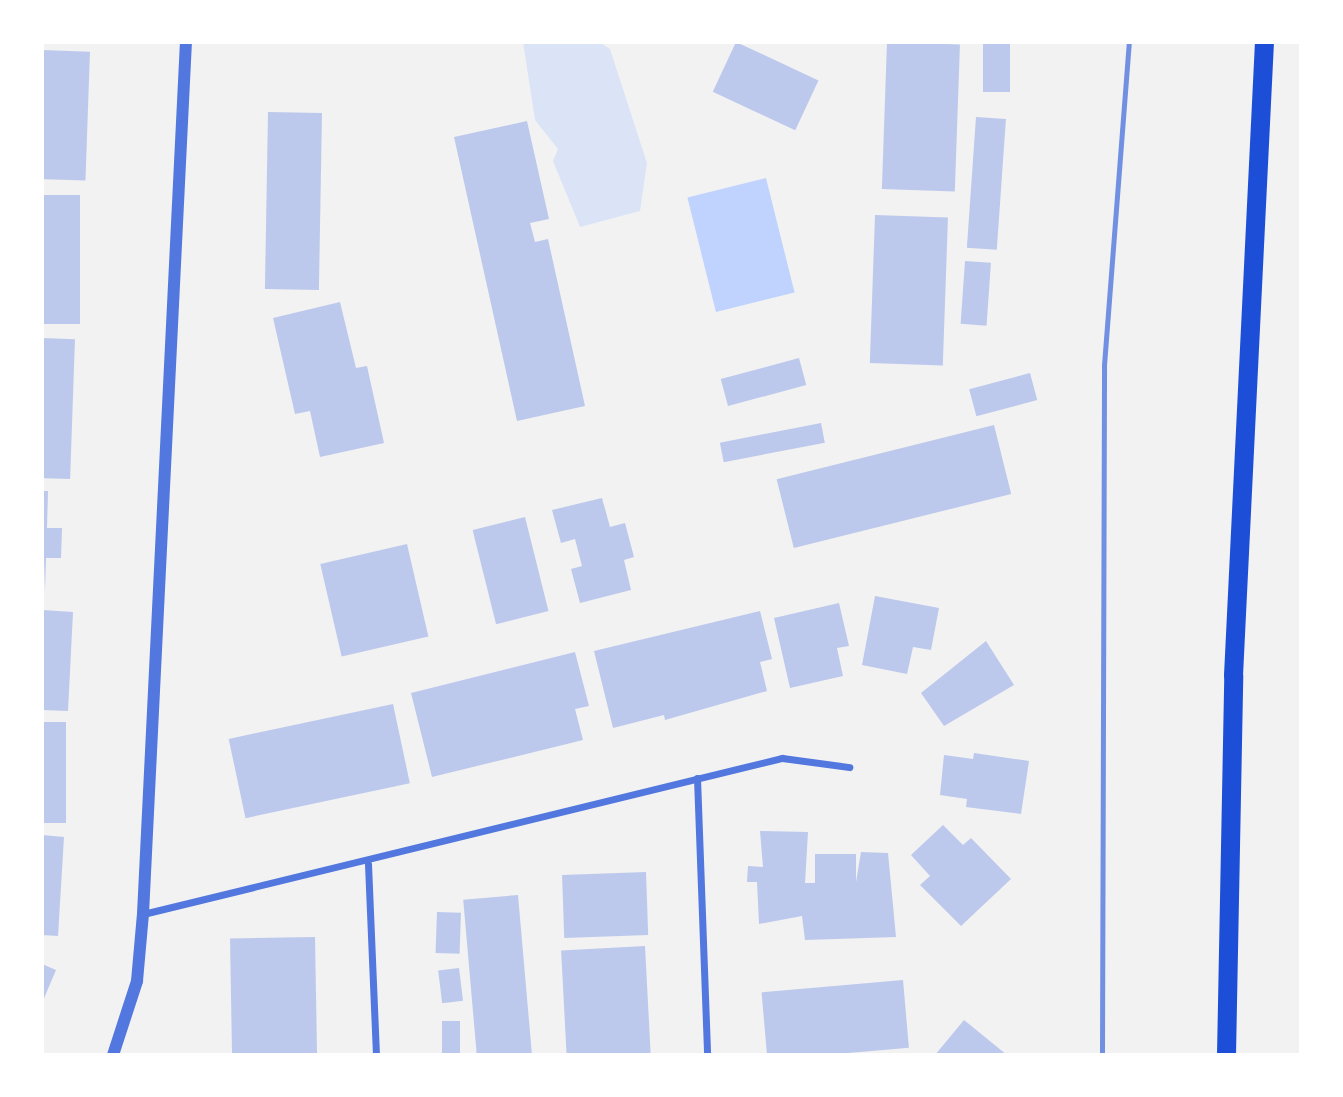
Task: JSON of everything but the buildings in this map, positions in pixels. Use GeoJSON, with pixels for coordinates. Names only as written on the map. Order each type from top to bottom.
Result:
{"type":"FeatureCollection","features":[{"type":"Feature","properties":{"kind":"highway"},"geometry":{"type":"LineString","coordinates":[[1226,1055],[1233,675],[1264,42]]}},
{"type":"Feature","properties":{"kind":"street"},"geometry":{"type":"LineString","coordinates":[[113,1055],[136,981],[143,915],[186,42]]}},
{"type":"Feature","properties":{"kind":"street"},"geometry":{"type":"LineString","coordinates":[[143,915],[368,864],[782,758],[849,767]]}},
{"type":"Feature","properties":{"kind":"street"},"geometry":{"type":"LineString","coordinates":[[697,778],[707,1055]]}},
{"type":"Feature","properties":{"kind":"street"},"geometry":{"type":"LineString","coordinates":[[368,864],[376,1055]]}},
{"type":"Feature","properties":{"kind":"shaded area"},"geometry":{"type":"Polygon","coordinates":[[[523,42],[599,42],[610,49],[647,163],[640,211],[580,227],[553,161],[558,149],[535,120],[523,42]]]}},
{"type":"Feature","properties":{"kind":"water"},"geometry":{"type":"Polygon","coordinates":[[[766,178],[795,292],[716,312],[687,198],[766,178]]]}},
{"type":"Feature","properties":{"kind":"railway"},"geometry":{"type":"LineString","coordinates":[[1102,1055],[1104,365],[1129,42]]}}]}
